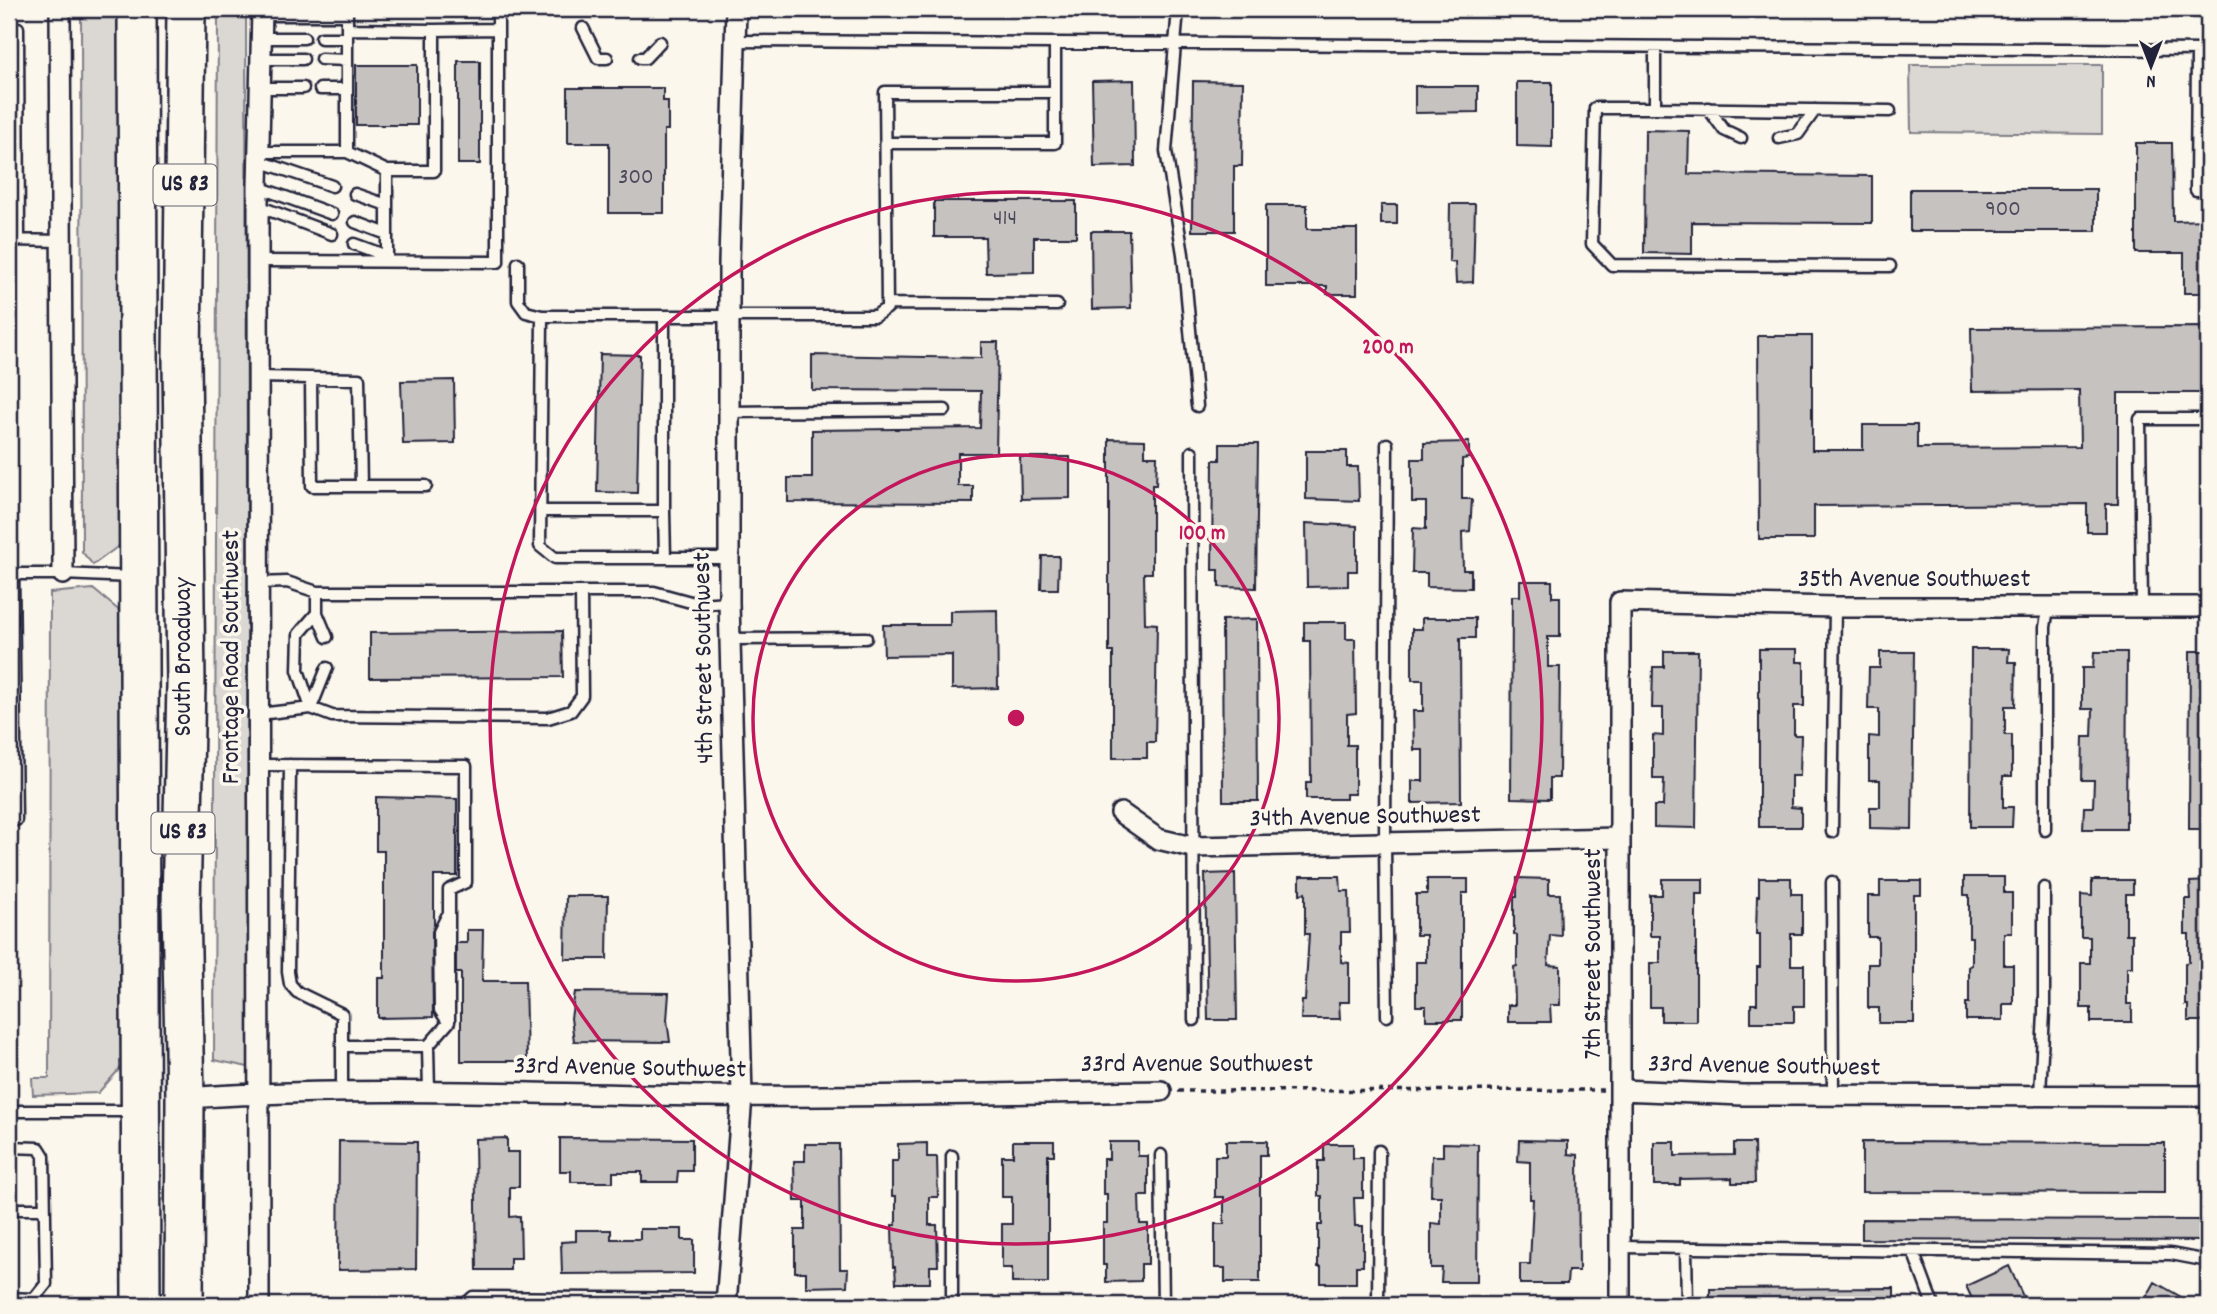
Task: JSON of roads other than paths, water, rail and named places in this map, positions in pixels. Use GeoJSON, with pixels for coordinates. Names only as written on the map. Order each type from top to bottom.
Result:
{"type":"FeatureCollection","features":[{"type":"Feature","properties":{"kind":"highway","name":"South Broadway"},"geometry":{"type":"LineString","coordinates":[[137,9],[141,1305]]}},
{"type":"Feature","properties":{"kind":"highway","name":"South Broadway"},"geometry":{"type":"LineString","coordinates":[[184,1305],[185,1098],[181,905],[186,684],[182,361],[186,9]]}},
{"type":"Feature","properties":{"kind":"highway"},"geometry":{"type":"LineString","coordinates":[[139,578],[162,581],[168,600],[166,787],[181,905]]}},
{"type":"Feature","properties":{"kind":"highway"},"geometry":{"type":"LineString","coordinates":[[141,772],[165,914],[165,1083],[173,1097],[185,1098]]}},
{"type":"Feature","properties":{"kind":"highway"},"geometry":{"type":"LineString","coordinates":[[140,1111],[166,1119],[169,1129],[168,1305]]}},
{"type":"Feature","properties":{"kind":"street"},"geometry":{"type":"LineString","coordinates":[[60,9],[63,574]]}},
{"type":"Feature","properties":{"kind":"street","name":"4th Street Southwest"},"geometry":{"type":"LineString","coordinates":[[726,1302],[742,1097],[729,602],[729,316],[736,9]]}},
{"type":"Feature","properties":{"kind":"street","name":"Frontage Road Southwest"},"geometry":{"type":"LineString","coordinates":[[259,1305],[258,197],[262,12]]}},
{"type":"Feature","properties":{"kind":"street","name":"35th Avenue Southwest"},"geometry":{"type":"LineString","coordinates":[[1620,602],[1835,607],[2208,607]]}},
{"type":"Feature","properties":{"kind":"street","name":"7th Street Southwest"},"geometry":{"type":"LineString","coordinates":[[1620,602],[1620,1305]]}},
{"type":"Feature","properties":{"kind":"street","name":"34th Avenue Southwest"},"geometry":{"type":"LineString","coordinates":[[1121,813],[1158,839],[1192,847],[1619,838]]}},
{"type":"Feature","properties":{"kind":"street","name":"33rd Avenue Southwest"},"geometry":{"type":"LineString","coordinates":[[1620,1090],[1743,1095],[2208,1096]]}},
{"type":"Feature","properties":{"kind":"street","name":"33rd Avenue Southwest"},"geometry":{"type":"LineString","coordinates":[[185,1098],[259,1093],[342,1092],[742,1097],[1161,1091]]}},
{"type":"Feature","properties":{"kind":"lane"},"geometry":{"type":"LineString","coordinates":[[258,261],[387,259],[498,262],[498,9]]}},
{"type":"Feature","properties":{"kind":"lane"},"geometry":{"type":"LineString","coordinates":[[1178,9],[1166,151],[1183,254],[1197,406]]}},
{"type":"Feature","properties":{"kind":"lane"},"geometry":{"type":"LineString","coordinates":[[262,12],[346,12],[347,152]]}},
{"type":"Feature","properties":{"kind":"lane"},"geometry":{"type":"LineString","coordinates":[[9,27],[18,28],[14,240],[62,241]]}},
{"type":"Feature","properties":{"kind":"lane"},"geometry":{"type":"LineString","coordinates":[[583,28],[598,58],[607,58]]}},
{"type":"Feature","properties":{"kind":"lane"},"geometry":{"type":"LineString","coordinates":[[321,38],[347,34],[498,29]]}},
{"type":"Feature","properties":{"kind":"lane"},"geometry":{"type":"LineString","coordinates":[[259,157],[347,152],[387,171],[435,171],[434,30]]}},
{"type":"Feature","properties":{"kind":"lane"},"geometry":{"type":"LineString","coordinates":[[261,38],[304,38]]}},
{"type":"Feature","properties":{"kind":"lane"},"geometry":{"type":"LineString","coordinates":[[736,41],[2203,50],[2196,190],[2208,190]]}},
{"type":"Feature","properties":{"kind":"lane"},"geometry":{"type":"LineString","coordinates":[[639,58],[645,58],[660,42]]}},
{"type":"Feature","properties":{"kind":"lane"},"geometry":{"type":"LineString","coordinates":[[886,143],[1055,144],[1055,44]]}},
{"type":"Feature","properties":{"kind":"lane"},"geometry":{"type":"LineString","coordinates":[[1655,108],[1656,48]]}},
{"type":"Feature","properties":{"kind":"lane"},"geometry":{"type":"LineString","coordinates":[[261,59],[303,59]]}},
{"type":"Feature","properties":{"kind":"lane"},"geometry":{"type":"LineString","coordinates":[[321,59],[347,60]]}},
{"type":"Feature","properties":{"kind":"lane"},"geometry":{"type":"LineString","coordinates":[[260,88],[303,88]]}},
{"type":"Feature","properties":{"kind":"lane"},"geometry":{"type":"LineString","coordinates":[[320,89],[347,89]]}},
{"type":"Feature","properties":{"kind":"lane"},"geometry":{"type":"LineString","coordinates":[[518,262],[518,301],[526,312],[542,316],[875,316],[887,308],[886,92],[1055,92]]}},
{"type":"Feature","properties":{"kind":"lane"},"geometry":{"type":"LineString","coordinates":[[1890,111],[1595,108],[1592,244],[1612,265],[1890,266]]}},
{"type":"Feature","properties":{"kind":"lane"},"geometry":{"type":"LineString","coordinates":[[1709,108],[1724,130],[1741,138]]}},
{"type":"Feature","properties":{"kind":"lane"},"geometry":{"type":"LineString","coordinates":[[1779,138],[1798,134],[1815,110]]}},
{"type":"Feature","properties":{"kind":"lane"},"geometry":{"type":"LineString","coordinates":[[259,157],[332,186]]}},
{"type":"Feature","properties":{"kind":"lane"},"geometry":{"type":"LineString","coordinates":[[387,171],[387,259]]}},
{"type":"Feature","properties":{"kind":"lane"},"geometry":{"type":"LineString","coordinates":[[355,194],[387,205]]}},
{"type":"Feature","properties":{"kind":"lane"},"geometry":{"type":"LineString","coordinates":[[258,197],[332,214]]}},
{"type":"Feature","properties":{"kind":"lane"},"geometry":{"type":"LineString","coordinates":[[258,197],[332,234]]}},
{"type":"Feature","properties":{"kind":"lane"},"geometry":{"type":"LineString","coordinates":[[355,222],[387,234]]}},
{"type":"Feature","properties":{"kind":"lane"},"geometry":{"type":"LineString","coordinates":[[354,243],[387,259]]}},
{"type":"Feature","properties":{"kind":"lane"},"geometry":{"type":"LineString","coordinates":[[887,304],[1057,305]]}},
{"type":"Feature","properties":{"kind":"lane"},"geometry":{"type":"LineString","coordinates":[[542,316],[540,546],[555,558],[729,558]]}},
{"type":"Feature","properties":{"kind":"lane"},"geometry":{"type":"LineString","coordinates":[[664,316],[664,558]]}},
{"type":"Feature","properties":{"kind":"lane"},"geometry":{"type":"LineString","coordinates":[[258,377],[359,379],[361,486]]}},
{"type":"Feature","properties":{"kind":"lane"},"geometry":{"type":"LineString","coordinates":[[311,379],[312,486],[426,486]]}},
{"type":"Feature","properties":{"kind":"lane"},"geometry":{"type":"LineString","coordinates":[[729,412],[945,410]]}},
{"type":"Feature","properties":{"kind":"lane"},"geometry":{"type":"LineString","coordinates":[[2142,606],[2140,419],[2208,419]]}},
{"type":"Feature","properties":{"kind":"lane"},"geometry":{"type":"LineString","coordinates":[[1387,444],[1387,1016]]}},
{"type":"Feature","properties":{"kind":"lane"},"geometry":{"type":"LineString","coordinates":[[1192,452],[1194,1020]]}},
{"type":"Feature","properties":{"kind":"lane"},"geometry":{"type":"LineString","coordinates":[[541,511],[664,511]]}},
{"type":"Feature","properties":{"kind":"lane"},"geometry":{"type":"LineString","coordinates":[[16,820],[11,574],[139,578]]}},
{"type":"Feature","properties":{"kind":"lane"},"geometry":{"type":"LineString","coordinates":[[258,583],[287,582],[317,592],[654,592],[698,604],[729,602]]}},
{"type":"Feature","properties":{"kind":"lane"},"geometry":{"type":"LineString","coordinates":[[317,592],[317,613],[327,636]]}},
{"type":"Feature","properties":{"kind":"lane"},"geometry":{"type":"LineString","coordinates":[[259,714],[311,708],[332,716],[548,718],[571,711],[582,696],[582,592]]}},
{"type":"Feature","properties":{"kind":"lane"},"geometry":{"type":"LineString","coordinates":[[1832,832],[1835,607]]}},
{"type":"Feature","properties":{"kind":"lane"},"geometry":{"type":"LineString","coordinates":[[2045,830],[2045,627],[2048,608]]}},
{"type":"Feature","properties":{"kind":"lane"},"geometry":{"type":"LineString","coordinates":[[311,708],[298,670],[299,634],[317,613]]}},
{"type":"Feature","properties":{"kind":"lane"},"geometry":{"type":"LineString","coordinates":[[730,639],[866,638]]}},
{"type":"Feature","properties":{"kind":"lane"},"geometry":{"type":"LineString","coordinates":[[311,708],[327,668]]}},
{"type":"Feature","properties":{"kind":"lane"},"geometry":{"type":"LineString","coordinates":[[259,765],[466,766],[466,881],[449,890],[449,1022],[428,1046],[429,1093]]}},
{"type":"Feature","properties":{"kind":"lane"},"geometry":{"type":"LineString","coordinates":[[290,765],[288,972],[290,984],[297,992],[342,1014],[342,1092]]}},
{"type":"Feature","properties":{"kind":"lane"},"geometry":{"type":"LineString","coordinates":[[1832,882],[1833,1095]]}},
{"type":"Feature","properties":{"kind":"lane"},"geometry":{"type":"LineString","coordinates":[[2040,1095],[2044,1012],[2044,888]]}},
{"type":"Feature","properties":{"kind":"lane"},"geometry":{"type":"LineString","coordinates":[[342,1046],[428,1046]]}},
{"type":"Feature","properties":{"kind":"lane"},"geometry":{"type":"LineString","coordinates":[[9,1111],[140,1111]]}},
{"type":"Feature","properties":{"kind":"lane"},"geometry":{"type":"LineString","coordinates":[[9,1147],[39,1148],[44,1156],[46,1284],[33,1298],[9,1298]]}},
{"type":"Feature","properties":{"kind":"lane"},"geometry":{"type":"LineString","coordinates":[[1378,1305],[1379,1152]]}},
{"type":"Feature","properties":{"kind":"lane"},"geometry":{"type":"LineString","coordinates":[[1161,1155],[1163,1305]]}},
{"type":"Feature","properties":{"kind":"lane"},"geometry":{"type":"LineString","coordinates":[[951,1156],[952,1305]]}},
{"type":"Feature","properties":{"kind":"lane"},"geometry":{"type":"LineString","coordinates":[[9,1209],[45,1209]]}},
{"type":"Feature","properties":{"kind":"lane"},"geometry":{"type":"LineString","coordinates":[[1621,1247],[2171,1254],[2208,1261]]}},
{"type":"Feature","properties":{"kind":"lane"},"geometry":{"type":"LineString","coordinates":[[1686,1248],[1687,1305]]}},
{"type":"Feature","properties":{"kind":"lane"},"geometry":{"type":"LineString","coordinates":[[1913,1251],[1933,1305]]}},
{"type":"Feature","properties":{"kind":"lane"},"geometry":{"type":"LineString","coordinates":[[464,1305],[473,1297],[726,1302]]}}]}
